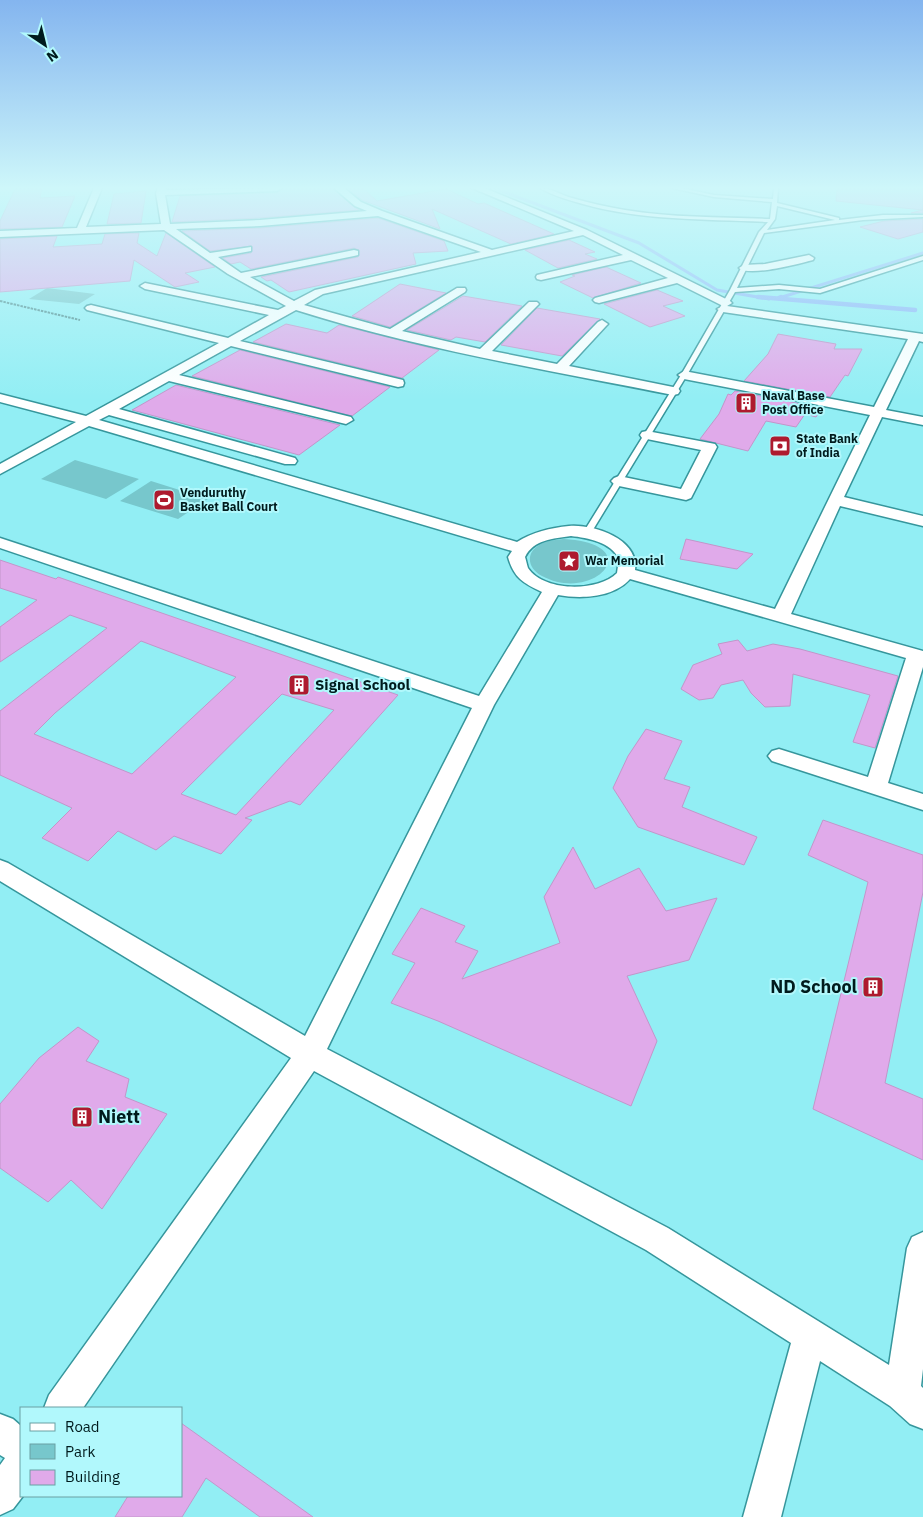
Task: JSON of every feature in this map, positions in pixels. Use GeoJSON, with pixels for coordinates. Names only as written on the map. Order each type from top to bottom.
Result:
{"type":"FeatureCollection","features":[{"type":"Feature","properties":{"kind":"street"},"geometry":{"type":"LineString","coordinates":[[214,259],[240,276],[294,305],[393,332],[483,353],[673,391]]}},
{"type":"Feature","properties":{"kind":"street"},"geometry":{"type":"LineString","coordinates":[[240,276],[325,259]]}},
{"type":"Feature","properties":{"kind":"street"},"geometry":{"type":"LineString","coordinates":[[0,470],[319,292],[466,259]]}},
{"type":"Feature","properties":{"kind":"street"},"geometry":{"type":"LineString","coordinates":[[541,277],[621,259]]}},
{"type":"Feature","properties":{"kind":"street"},"geometry":{"type":"LineString","coordinates":[[638,259],[678,279],[729,298],[919,337],[877,412],[781,616]]}},
{"type":"Feature","properties":{"kind":"street"},"geometry":{"type":"LineString","coordinates":[[744,268],[773,266],[805,259]]}},
{"type":"Feature","properties":{"kind":"street"},"geometry":{"type":"LineString","coordinates":[[599,300],[678,279]]}},
{"type":"Feature","properties":{"kind":"street"},"geometry":{"type":"LineString","coordinates":[[145,286],[279,314]]}},
{"type":"Feature","properties":{"kind":"street"},"geometry":{"type":"LineString","coordinates":[[393,332],[460,290]]}},
{"type":"Feature","properties":{"kind":"street"},"geometry":{"type":"LineString","coordinates":[[483,353],[533,304]]}},
{"type":"Feature","properties":{"kind":"street"},"geometry":{"type":"LineString","coordinates":[[91,308],[398,383]]}},
{"type":"Feature","properties":{"kind":"street"},"geometry":{"type":"LineString","coordinates":[[560,368],[602,324]]}},
{"type":"Feature","properties":{"kind":"street"},"geometry":{"type":"LineString","coordinates":[[684,375],[923,421]]}},
{"type":"Feature","properties":{"kind":"street"},"geometry":{"type":"LineString","coordinates":[[166,376],[346,420]]}},
{"type":"Feature","properties":{"kind":"street"},"geometry":{"type":"LineString","coordinates":[[0,398],[86,421],[520,548]]}},
{"type":"Feature","properties":{"kind":"street"},"geometry":{"type":"LineString","coordinates":[[107,410],[290,461]]}},
{"type":"Feature","properties":{"kind":"street"},"geometry":{"type":"LineString","coordinates":[[619,481],[686,494],[710,447],[646,435]]}},
{"type":"Feature","properties":{"kind":"street"},"geometry":{"type":"LineString","coordinates":[[835,500],[923,521]]}},
{"type":"Feature","properties":{"kind":"street"},"geometry":{"type":"LineString","coordinates":[[571,531],[587,533],[610,541],[625,554],[628,564],[626,573],[611,585],[588,592],[570,593],[552,590],[536,584],[521,571],[517,567],[516,557],[520,548],[529,540],[548,533],[571,531]]}},
{"type":"Feature","properties":{"kind":"street"},"geometry":{"type":"LineString","coordinates":[[0,543],[484,705]]}},
{"type":"Feature","properties":{"kind":"street"},"geometry":{"type":"LineString","coordinates":[[626,573],[920,656],[876,787]]}},
{"type":"Feature","properties":{"kind":"street"},"geometry":{"type":"LineString","coordinates":[[63,1407],[310,1054],[484,705],[552,590]]}},
{"type":"Feature","properties":{"kind":"street"},"geometry":{"type":"LineString","coordinates":[[779,756],[923,802]]}},
{"type":"Feature","properties":{"kind":"street"},"geometry":{"type":"LineString","coordinates":[[0,869],[310,1054],[657,1239],[810,1334],[913,1403]]}},
{"type":"Feature","properties":{"kind":"street"},"geometry":{"type":"LineString","coordinates":[[913,1403],[923,1248]]}},
{"type":"Feature","properties":{"kind":"street"},"geometry":{"type":"LineString","coordinates":[[762,1517],[810,1334]]}},
{"type":"Feature","properties":{"kind":"street"},"geometry":{"type":"LineString","coordinates":[[0,1432],[20,1447]]}},
{"type":"Feature","properties":{"kind":"street"},"geometry":{"type":"LineString","coordinates":[[0,1496],[20,1468]]}},
{"type":"Feature","properties":{"kind":"lane"},"geometry":{"type":"LineString","coordinates":[[587,533],[684,375],[729,298],[749,259]]}},
{"type":"Feature","properties":{"kind":"lane"},"geometry":{"type":"LineString","coordinates":[[729,298],[779,287],[820,291],[920,259]]}},
{"type":"Feature","properties":{"kind":"lane"},"geometry":{"type":"LineString","coordinates":[[902,264],[923,266]]}},
{"type":"Feature","properties":{"kind":"green space"},"geometry":{"type":"Polygon","coordinates":[[[47,288],[95,294],[79,304],[29,299],[47,288]]]}},
{"type":"Feature","properties":{"kind":"green space"},"geometry":{"type":"Polygon","coordinates":[[[75,460],[139,479],[106,499],[41,479],[75,460]]]}},
{"type":"Feature","properties":{"kind":"green space","name":"Venduruthy Basket Ball Court"},"geometry":{"type":"Polygon","coordinates":[[[151,481],[208,499],[178,519],[120,501],[151,481]]]}},
{"type":"Feature","properties":{"kind":"green space"},"geometry":{"type":"Polygon","coordinates":[[[564,539],[590,543],[604,551],[608,560],[604,570],[594,578],[579,583],[561,583],[537,573],[533,569],[530,560],[532,551],[536,547],[552,540],[564,539]]]}},
{"type":"Feature","properties":{"kind":"building"},"geometry":{"type":"Polygon","coordinates":[[[0,259],[203,259],[215,267],[185,273],[199,282],[175,287],[134,260],[130,281],[0,292],[0,259]]]}},
{"type":"Feature","properties":{"kind":"building"},"geometry":{"type":"Polygon","coordinates":[[[224,259],[301,259],[251,269],[240,262],[231,264],[224,259]]]}},
{"type":"Feature","properties":{"kind":"building"},"geometry":{"type":"Polygon","coordinates":[[[349,259],[415,259],[416,264],[289,292],[271,280],[267,281],[261,277],[349,259]]]}},
{"type":"Feature","properties":{"kind":"building"},"geometry":{"type":"Polygon","coordinates":[[[541,259],[597,259],[558,268],[541,259]]]}},
{"type":"Feature","properties":{"kind":"building"},"geometry":{"type":"Polygon","coordinates":[[[606,267],[641,283],[593,298],[560,282],[575,276],[572,275],[606,267]]]}},
{"type":"Feature","properties":{"kind":"building"},"geometry":{"type":"Polygon","coordinates":[[[400,284],[446,293],[390,327],[352,316],[400,284]]]}},
{"type":"Feature","properties":{"kind":"building"},"geometry":{"type":"Polygon","coordinates":[[[657,290],[683,301],[663,306],[685,316],[650,327],[604,304],[657,290]]]}},
{"type":"Feature","properties":{"kind":"building"},"geometry":{"type":"Polygon","coordinates":[[[463,296],[522,306],[485,342],[456,337],[451,340],[407,330],[463,296]]]}},
{"type":"Feature","properties":{"kind":"building"},"geometry":{"type":"Polygon","coordinates":[[[537,308],[600,319],[562,356],[501,345],[537,308]]]}},
{"type":"Feature","properties":{"kind":"building"},"geometry":{"type":"Polygon","coordinates":[[[286,324],[327,333],[339,325],[439,350],[402,378],[253,342],[286,324]]]}},
{"type":"Feature","properties":{"kind":"building"},"geometry":{"type":"Polygon","coordinates":[[[778,334],[836,344],[834,349],[862,349],[848,376],[845,375],[830,397],[744,381],[768,354],[778,334]]]}},
{"type":"Feature","properties":{"kind":"building"},"geometry":{"type":"Polygon","coordinates":[[[240,350],[390,387],[352,416],[192,376],[240,350]]]}},
{"type":"Feature","properties":{"kind":"building"},"geometry":{"type":"Polygon","coordinates":[[[176,385],[340,425],[299,455],[132,410],[176,385]]]}},
{"type":"Feature","properties":{"kind":"building"},"geometry":{"type":"Polygon","coordinates":[[[735,391],[822,408],[816,417],[805,414],[796,427],[766,421],[748,451],[700,439],[719,414],[728,394],[731,395],[735,391]]]}},
{"type":"Feature","properties":{"kind":"building"},"geometry":{"type":"Polygon","coordinates":[[[686,539],[753,554],[737,569],[680,559],[686,539]]]}},
{"type":"Feature","properties":{"kind":"building"},"geometry":{"type":"Polygon","coordinates":[[[0,560],[56,579],[58,577],[398,695],[300,805],[290,801],[245,818],[252,820],[221,854],[174,836],[156,850],[118,831],[88,861],[42,838],[72,808],[0,775],[0,711],[107,628],[70,615],[0,662],[0,627],[37,600],[0,588],[0,560]],[[141,641],[55,713],[34,734],[132,774],[236,677],[141,641]],[[282,694],[181,794],[236,815],[334,710],[282,694]]]}},
{"type":"Feature","properties":{"kind":"building"},"geometry":{"type":"Polygon","coordinates":[[[738,640],[747,651],[773,644],[800,649],[898,676],[875,748],[853,742],[870,695],[793,674],[790,706],[765,707],[751,693],[743,680],[721,685],[713,698],[699,700],[681,689],[693,665],[722,654],[718,644],[738,640]]]}},
{"type":"Feature","properties":{"kind":"building"},"geometry":{"type":"Polygon","coordinates":[[[646,729],[682,741],[664,779],[690,787],[682,807],[757,837],[744,865],[638,827],[613,788],[628,756],[646,729]]]}},
{"type":"Feature","properties":{"kind":"building","name":"ND School"},"geometry":{"type":"Polygon","coordinates":[[[823,820],[923,855],[923,892],[885,1083],[923,1099],[923,1160],[813,1109],[868,882],[808,855],[823,820]]]}},
{"type":"Feature","properties":{"kind":"building"},"geometry":{"type":"Polygon","coordinates":[[[573,847],[595,889],[639,868],[666,911],[717,898],[689,960],[627,976],[657,1041],[631,1106],[438,1021],[391,1003],[415,963],[392,954],[421,908],[465,926],[455,942],[478,951],[462,979],[560,943],[544,897],[573,847]]]}},
{"type":"Feature","properties":{"kind":"building","name":"Niett"},"geometry":{"type":"Polygon","coordinates":[[[78,1027],[99,1041],[86,1061],[129,1079],[125,1097],[167,1114],[102,1209],[71,1180],[48,1202],[0,1168],[0,1104],[39,1058],[78,1027]]]}},
{"type":"Feature","properties":{"kind":"building"},"geometry":{"type":"Polygon","coordinates":[[[182,1424],[313,1517],[260,1517],[206,1478],[182,1517],[115,1517],[127,1497],[182,1497],[182,1424]]]}},
{"type":"Feature","properties":{"kind":"waterway"},"geometry":{"type":"LineString","coordinates":[[665,259],[717,290],[769,299]]}},
{"type":"Feature","properties":{"kind":"waterway"},"geometry":{"type":"LineString","coordinates":[[781,297],[779,298],[904,259]]}},
{"type":"Feature","properties":{"kind":"waterway"},"geometry":{"type":"LineString","coordinates":[[758,297],[915,310]]}},
{"type":"Feature","properties":{"kind":"place","name":"Naval Base Post Office"},"geometry":{"type":"Point","coordinates":[746,403]}},
{"type":"Feature","properties":{"kind":"place","name":"State Bank of India"},"geometry":{"type":"Point","coordinates":[780,446]}},
{"type":"Feature","properties":{"kind":"place","name":"Venduruthy Basket Ball Court"},"geometry":{"type":"Point","coordinates":[164,500]}},
{"type":"Feature","properties":{"kind":"place","name":"War Memorial"},"geometry":{"type":"Point","coordinates":[569,561]}},
{"type":"Feature","properties":{"kind":"place","name":"Signal School"},"geometry":{"type":"Point","coordinates":[299,685]}},
{"type":"Feature","properties":{"kind":"place","name":"ND School"},"geometry":{"type":"Point","coordinates":[873,987]}},
{"type":"Feature","properties":{"kind":"place","name":"Niett"},"geometry":{"type":"Point","coordinates":[82,1117]}}]}
